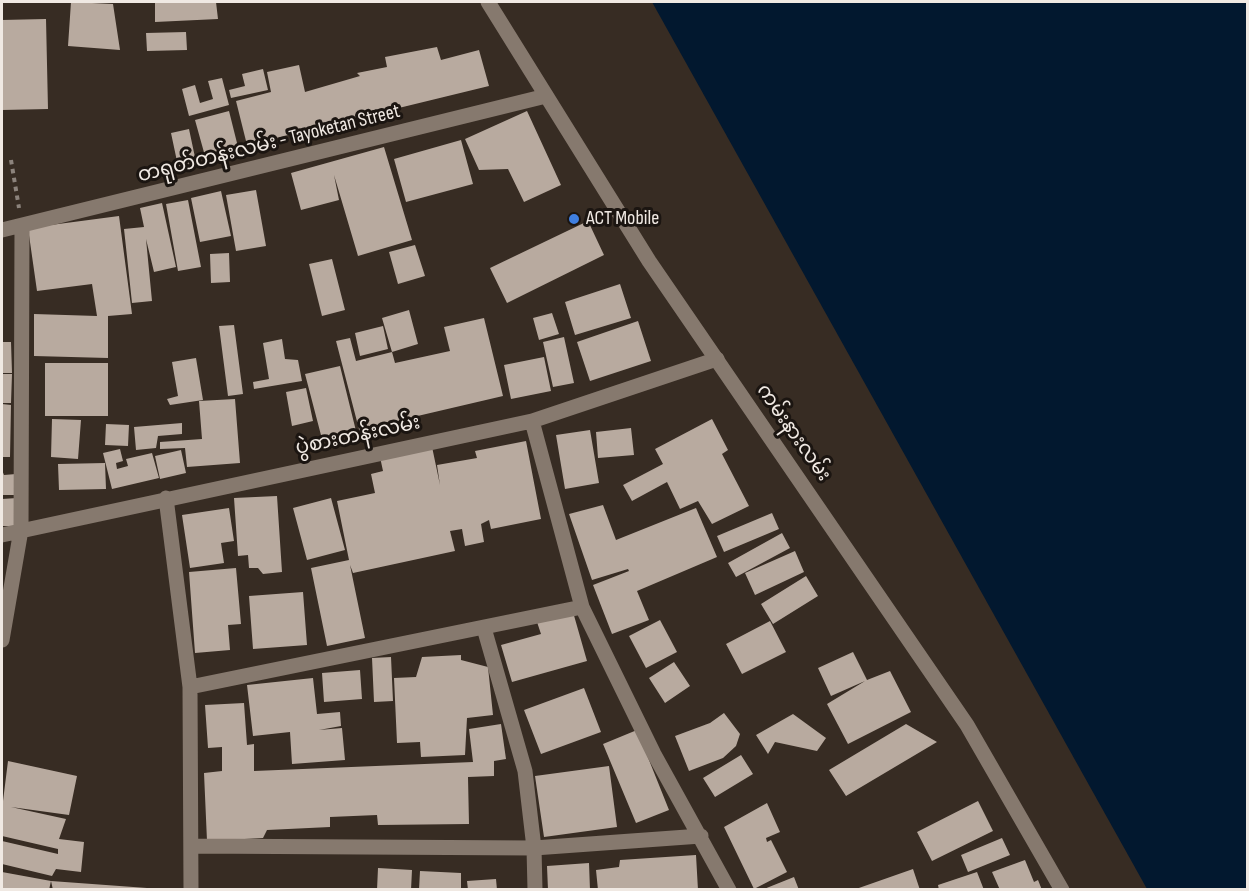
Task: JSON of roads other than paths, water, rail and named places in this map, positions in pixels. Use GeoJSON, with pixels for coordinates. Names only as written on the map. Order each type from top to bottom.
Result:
{"type":"FeatureCollection","features":[{"type":"Feature","properties":{"kind":"street","name":"ကမ်းနားလမ်း"},"geometry":{"type":"LineString","coordinates":[[488,2],[649,261],[967,724],[1062,890]]}},
{"type":"Feature","properties":{"kind":"street","name":"တရုတ်တန်းလမ်း - Tayoketan Street"},"geometry":{"type":"LineString","coordinates":[[2,230],[22,227],[546,96]]}},
{"type":"Feature","properties":{"kind":"street"},"geometry":{"type":"LineString","coordinates":[[2,640],[21,530],[22,227]]}},
{"type":"Feature","properties":{"kind":"street","name":"ပွဲစားတန်းလမ်း"},"geometry":{"type":"LineString","coordinates":[[2,534],[532,421],[717,359]]}},
{"type":"Feature","properties":{"kind":"street"},"geometry":{"type":"LineString","coordinates":[[532,421],[582,607],[654,754],[729,890]]}},
{"type":"Feature","properties":{"kind":"street"},"geometry":{"type":"LineString","coordinates":[[166,498],[190,687],[191,890]]}},
{"type":"Feature","properties":{"kind":"street"},"geometry":{"type":"LineString","coordinates":[[190,687],[582,607]]}},
{"type":"Feature","properties":{"kind":"street"},"geometry":{"type":"LineString","coordinates":[[484,628],[525,771],[534,848],[535,890]]}},
{"type":"Feature","properties":{"kind":"street"},"geometry":{"type":"LineString","coordinates":[[191,846],[534,848],[701,836]]}},
{"type":"Feature","properties":{"kind":"water"},"geometry":{"type":"Polygon","coordinates":[[[652,2],[1247,2],[1247,889],[1147,889],[652,2]]]}},
{"type":"Feature","properties":{"kind":"place","name":"ACT Mobile"},"geometry":{"type":"Point","coordinates":[574,219]}}]}
